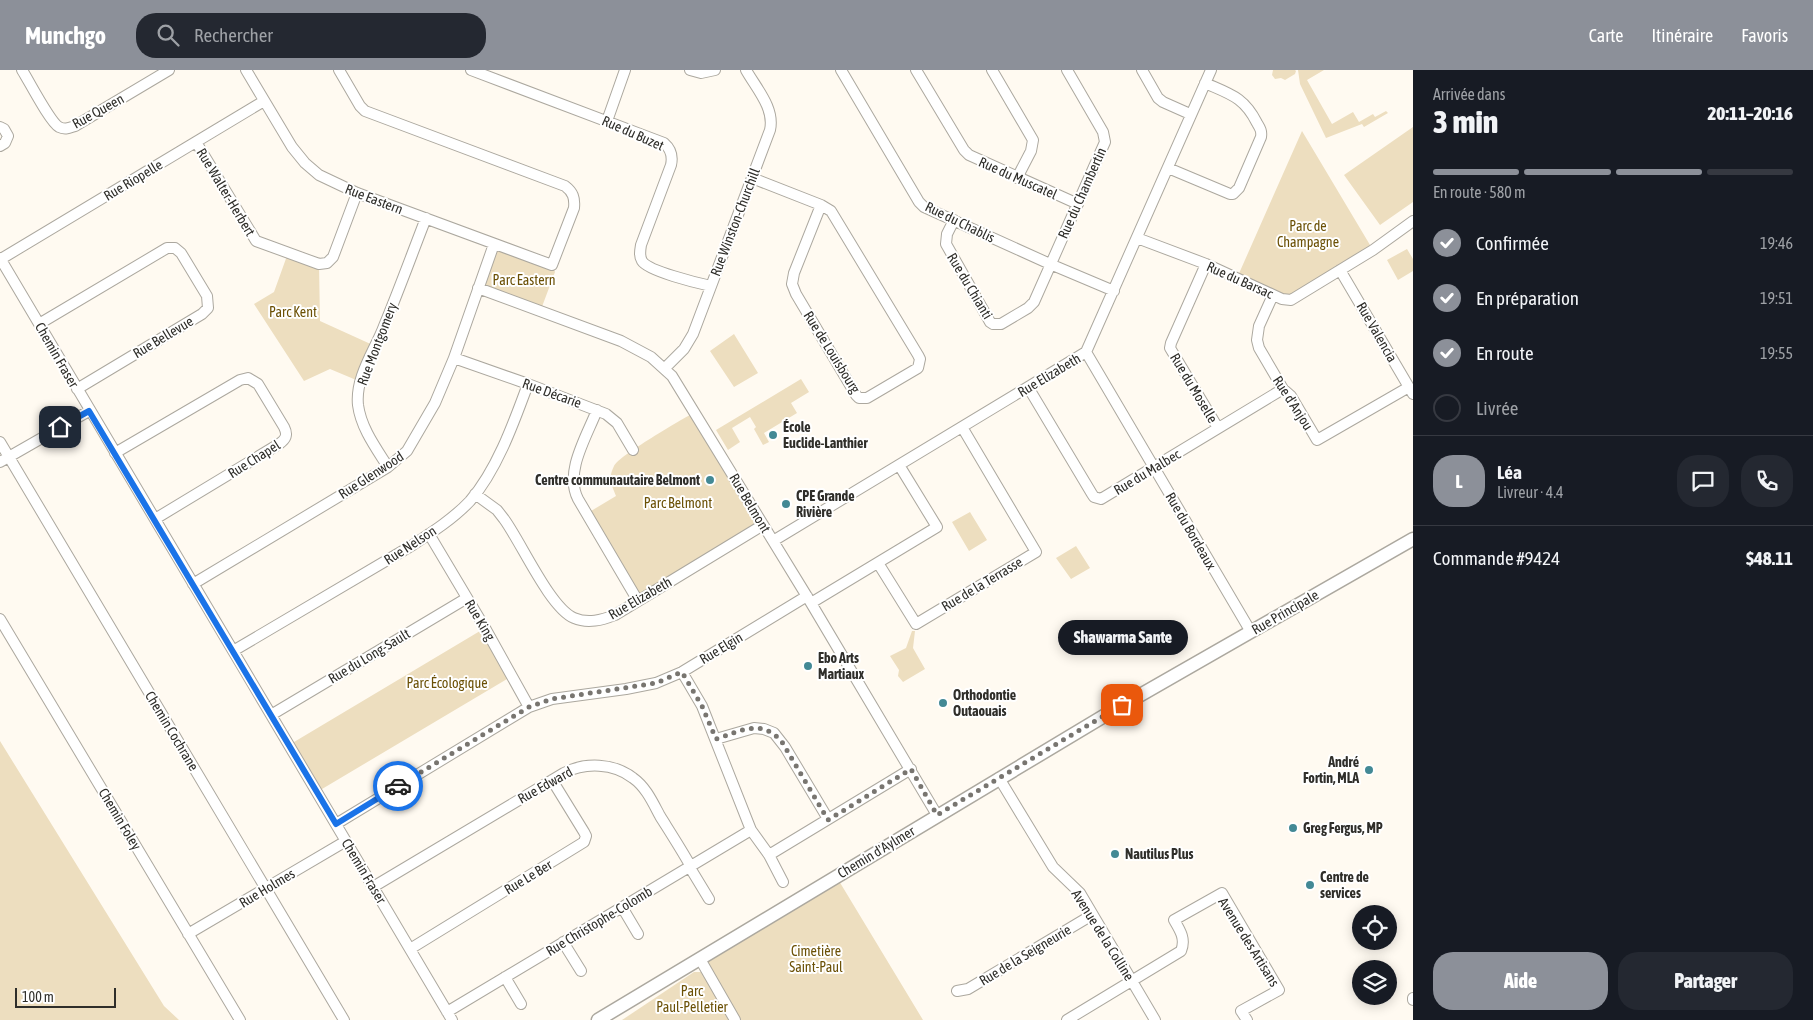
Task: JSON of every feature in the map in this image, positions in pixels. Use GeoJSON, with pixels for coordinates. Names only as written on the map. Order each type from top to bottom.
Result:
{"type":"FeatureCollection","features":[{"type":"Feature","properties":{"kind":"main road","name":"Rue Principale"},"geometry":{"type":"LineString","coordinates":[[1156,686],[1413,539]]}},
{"type":"Feature","properties":{"kind":"main road"},"geometry":{"type":"LineString","coordinates":[[1380,558],[1413,546]]}},
{"type":"Feature","properties":{"kind":"main road","name":"Chemin d'Aylmer"},"geometry":{"type":"LineString","coordinates":[[598,1020],[937,815],[1156,686]]}},
{"type":"Feature","properties":{"kind":"street","name":"Rue Queen"},"geometry":{"type":"LineString","coordinates":[[22,70],[53,121],[60,128],[65,129],[75,126],[156,73],[169,70]]}},
{"type":"Feature","properties":{"kind":"street","name":"Rue Eastern"},"geometry":{"type":"LineString","coordinates":[[246,70],[292,147],[305,163],[329,181],[552,265],[574,208],[574,198],[571,190],[565,186],[365,111],[360,106],[339,70]]}},
{"type":"Feature","properties":{"kind":"street","name":"Rue du Buzet"},"geometry":{"type":"LineString","coordinates":[[471,70],[668,146],[672,155],[671,165],[640,246],[642,262],[651,269],[711,286]]}},
{"type":"Feature","properties":{"kind":"street"},"geometry":{"type":"LineString","coordinates":[[606,121],[625,70]]}},
{"type":"Feature","properties":{"kind":"street"},"geometry":{"type":"LineString","coordinates":[[690,70],[700,73],[715,70]]}},
{"type":"Feature","properties":{"kind":"street","name":"Rue Winston-Churchill"},"geometry":{"type":"LineString","coordinates":[[665,368],[689,342],[770,130],[771,116],[746,70]]}},
{"type":"Feature","properties":{"kind":"street","name":"Rue du Muscatel"},"geometry":{"type":"LineString","coordinates":[[916,70],[964,150],[976,159],[1078,204]]}},
{"type":"Feature","properties":{"kind":"street"},"geometry":{"type":"LineString","coordinates":[[992,70],[1033,140],[1031,151],[1018,178]]}},
{"type":"Feature","properties":{"kind":"street","name":"Rue du Chambertin"},"geometry":{"type":"LineString","coordinates":[[1050,264],[1104,146],[1104,137],[1067,70]]}},
{"type":"Feature","properties":{"kind":"street"},"geometry":{"type":"LineString","coordinates":[[1142,70],[1158,98],[1190,114]]}},
{"type":"Feature","properties":{"kind":"street","name":"Rue Elizabeth"},"geometry":{"type":"LineString","coordinates":[[773,541],[1086,352],[1138,238],[1210,70]]}},
{"type":"Feature","properties":{"kind":"street","name":"Rue du Chablis"},"geometry":{"type":"LineString","coordinates":[[843,71],[919,202],[924,207],[1114,291]]}},
{"type":"Feature","properties":{"kind":"street"},"geometry":{"type":"LineString","coordinates":[[1168,168],[1230,194],[1234,194],[1239,188],[1261,138],[1260,129],[1244,102],[1206,82]]}},
{"type":"Feature","properties":{"kind":"street","name":"Rue Riopelle"},"geometry":{"type":"LineString","coordinates":[[0,258],[264,101]]}},
{"type":"Feature","properties":{"kind":"street"},"geometry":{"type":"LineString","coordinates":[[0,127],[4,128],[8,136],[5,143],[0,146]]}},
{"type":"Feature","properties":{"kind":"street","name":"Rue Walter-Herbert"},"geometry":{"type":"LineString","coordinates":[[196,142],[256,241],[319,264],[327,263],[332,257],[357,193]]}},
{"type":"Feature","properties":{"kind":"street","name":"Rue de Louisbourg"},"geometry":{"type":"LineString","coordinates":[[752,178],[821,205],[831,211],[920,359],[918,368],[867,398],[859,398],[856,395],[796,294],[792,284],[794,273],[821,205]]}},
{"type":"Feature","properties":{"kind":"street","name":"Rue Montgomery"},"geometry":{"type":"LineString","coordinates":[[388,467],[362,420],[358,405],[359,390],[365,369],[384,328],[426,218]]}},
{"type":"Feature","properties":{"kind":"street","name":"Rue du Chianti"},"geometry":{"type":"LineString","coordinates":[[954,220],[947,234],[946,244],[987,319],[993,324],[1001,324],[1031,306],[1050,264]]}},
{"type":"Feature","properties":{"kind":"street","name":"Rue du Barsac"},"geometry":{"type":"LineString","coordinates":[[1138,238],[1206,264],[1282,300],[1291,300],[1373,250],[1413,221]]}},
{"type":"Feature","properties":{"kind":"street","name":"Rue Glenwood"},"geometry":{"type":"LineString","coordinates":[[193,584],[402,457],[432,410],[454,358],[494,244]]}},
{"type":"Feature","properties":{"kind":"street","name":"Rue Bellevue"},"geometry":{"type":"LineString","coordinates":[[39,324],[167,248],[175,248],[181,254],[207,296],[208,308],[202,314],[77,389]]}},
{"type":"Feature","properties":{"kind":"street","name":"Chemin Fraser"},"geometry":{"type":"LineString","coordinates":[[0,258],[89,411],[450,1016]]}},
{"type":"Feature","properties":{"kind":"street","name":"Rue du Moselle"},"geometry":{"type":"LineString","coordinates":[[1206,264],[1170,348],[1218,428]]}},
{"type":"Feature","properties":{"kind":"street","name":"Rue Valencia"},"geometry":{"type":"LineString","coordinates":[[1340,270],[1411,391]]}},
{"type":"Feature","properties":{"kind":"street","name":"Rue Belmont"},"geometry":{"type":"LineString","coordinates":[[478,288],[621,341],[645,353],[665,368],[679,385],[937,815]]}},
{"type":"Feature","properties":{"kind":"street","name":"Rue d'Anjou"},"geometry":{"type":"LineString","coordinates":[[1273,295],[1262,319],[1257,340],[1262,355],[1283,389],[1291,396],[1318,440],[1411,391]]}},
{"type":"Feature","properties":{"kind":"street","name":"Rue du Bordeaux"},"geometry":{"type":"LineString","coordinates":[[1086,352],[1250,632]]}},
{"type":"Feature","properties":{"kind":"street","name":"Rue Décarie"},"geometry":{"type":"LineString","coordinates":[[454,358],[597,410],[614,420],[634,450]]}},
{"type":"Feature","properties":{"kind":"street","name":"Rue Chapel"},"geometry":{"type":"LineString","coordinates":[[115,453],[240,380],[248,378],[258,384],[284,427],[286,432],[285,439],[280,444],[154,518]]}},
{"type":"Feature","properties":{"kind":"street","name":"Rue Nelson"},"geometry":{"type":"LineString","coordinates":[[233,651],[429,534],[463,507],[475,494],[503,447],[528,384]]}},
{"type":"Feature","properties":{"kind":"street","name":"Rue du Malbec"},"geometry":{"type":"LineString","coordinates":[[1028,387],[1094,497],[1101,499],[1283,389]]}},
{"type":"Feature","properties":{"kind":"street"},"geometry":{"type":"LineString","coordinates":[[597,410],[574,467],[573,487],[578,499],[638,601]]}},
{"type":"Feature","properties":{"kind":"street"},"geometry":{"type":"LineString","coordinates":[[4,459],[89,411]]}},
{"type":"Feature","properties":{"kind":"street","name":"Rue de la Terrasse"},"geometry":{"type":"LineString","coordinates":[[878,563],[916,624],[1036,552],[962,427]]}},
{"type":"Feature","properties":{"kind":"street","name":"Chemin Cochrane"},"geometry":{"type":"LineString","coordinates":[[0,442],[4,459],[344,1020]]}},
{"type":"Feature","properties":{"kind":"street","name":"Rue Elgin"},"geometry":{"type":"LineString","coordinates":[[336,824],[529,707],[552,699],[656,683],[682,672],[878,563],[937,527],[899,465]]}},
{"type":"Feature","properties":{"kind":"street","name":"Rue Elizabeth"},"geometry":{"type":"LineString","coordinates":[[475,494],[497,510],[504,518],[555,603],[569,615],[586,622],[615,615],[763,526]]}},
{"type":"Feature","properties":{"kind":"street","name":"Rue King"},"geometry":{"type":"LineString","coordinates":[[429,534],[529,707]]}},
{"type":"Feature","properties":{"kind":"street","name":"Rue du Long-Sault"},"geometry":{"type":"LineString","coordinates":[[271,714],[466,598]]}},
{"type":"Feature","properties":{"kind":"street","name":"Chemin Foley"},"geometry":{"type":"LineString","coordinates":[[0,618],[240,1020]]}},
{"type":"Feature","properties":{"kind":"street"},"geometry":{"type":"LineString","coordinates":[[682,672],[702,706],[751,830],[769,855],[783,882]]}},
{"type":"Feature","properties":{"kind":"street"},"geometry":{"type":"LineString","coordinates":[[716,739],[754,728],[774,733],[782,742],[828,820]]}},
{"type":"Feature","properties":{"kind":"street","name":"Rue Edward"},"geometry":{"type":"LineString","coordinates":[[373,887],[571,769],[586,766],[611,768],[633,778],[644,790],[709,899]]}},
{"type":"Feature","properties":{"kind":"street"},"geometry":{"type":"LineString","coordinates":[[769,855],[911,769]]}},
{"type":"Feature","properties":{"kind":"street","name":"Avenue de la Colline"},"geometry":{"type":"LineString","coordinates":[[999,778],[1053,867],[1080,893],[1155,1020]]}},
{"type":"Feature","properties":{"kind":"street","name":"Rue Le Ber"},"geometry":{"type":"LineString","coordinates":[[410,949],[584,842],[586,836],[584,832],[552,780]]}},
{"type":"Feature","properties":{"kind":"street","name":"Rue Christophe-Colomb"},"geometry":{"type":"LineString","coordinates":[[450,1016],[505,977],[751,830]]}},
{"type":"Feature","properties":{"kind":"street","name":"Rue Holmes"},"geometry":{"type":"LineString","coordinates":[[188,934],[346,841]]}},
{"type":"Feature","properties":{"kind":"street","name":"Avenue des Artisans"},"geometry":{"type":"LineString","coordinates":[[1132,981],[1181,951],[1184,945],[1183,938],[1174,920],[1222,893],[1279,990],[1241,1011],[1247,1020]]}},
{"type":"Feature","properties":{"kind":"street"},"geometry":{"type":"LineString","coordinates":[[622,907],[638,934]]}},
{"type":"Feature","properties":{"kind":"street","name":"Rue de la Seigneurie"},"geometry":{"type":"LineString","coordinates":[[957,991],[968,989],[1092,914]]}},
{"type":"Feature","properties":{"kind":"street"},"geometry":{"type":"LineString","coordinates":[[563,942],[581,971]]}},
{"type":"Feature","properties":{"kind":"street"},"geometry":{"type":"LineString","coordinates":[[700,959],[735,1020]]}},
{"type":"Feature","properties":{"kind":"street"},"geometry":{"type":"LineString","coordinates":[[505,977],[521,1004]]}},
{"type":"Feature","properties":{"kind":"street"},"geometry":{"type":"LineString","coordinates":[[1067,1020],[1132,981]]}},
{"type":"Feature","properties":{"kind":"green space"},"geometry":{"type":"Polygon","coordinates":[[[1273,70],[1296,71],[1295,74],[1285,80],[1281,78],[1275,79],[1272,75],[1273,70]]]}},
{"type":"Feature","properties":{"kind":"green space"},"geometry":{"type":"Polygon","coordinates":[[[1298,70],[1324,70],[1307,80],[1332,124],[1353,112],[1359,122],[1373,114],[1375,117],[1386,111],[1388,113],[1364,127],[1362,124],[1326,138],[1300,84],[1298,70]]]}},
{"type":"Feature","properties":{"kind":"green space"},"geometry":{"type":"Polygon","coordinates":[[[1413,127],[1413,202],[1380,225],[1344,175],[1413,127]]]}},
{"type":"Feature","properties":{"kind":"green space","name":"Parc de Champagne"},"geometry":{"type":"Polygon","coordinates":[[[1302,131],[1373,250],[1291,300],[1237,278],[1302,131]]]}},
{"type":"Feature","properties":{"kind":"green space","name":"Parc Eastern"},"geometry":{"type":"Polygon","coordinates":[[[494,244],[552,265],[555,272],[540,312],[478,288],[494,244]]]}},
{"type":"Feature","properties":{"kind":"green space"},"geometry":{"type":"Polygon","coordinates":[[[1407,249],[1413,259],[1413,271],[1398,280],[1387,260],[1407,249]]]}},
{"type":"Feature","properties":{"kind":"green space","name":"Parc Kent"},"geometry":{"type":"Polygon","coordinates":[[[288,253],[319,264],[320,321],[375,346],[361,382],[330,369],[304,381],[254,304],[274,292],[288,253]]]}},
{"type":"Feature","properties":{"kind":"green space"},"geometry":{"type":"Polygon","coordinates":[[[734,334],[758,373],[734,387],[710,351],[734,334]]]}},
{"type":"Feature","properties":{"kind":"green space"},"geometry":{"type":"Polygon","coordinates":[[[801,379],[809,392],[791,403],[797,413],[764,433],[769,442],[763,445],[750,417],[732,428],[740,442],[728,450],[716,430],[801,379]]]}},
{"type":"Feature","properties":{"kind":"green space","name":"Parc Belmont"},"geometry":{"type":"Polygon","coordinates":[[[695,412],[763,525],[638,601],[586,514],[616,496],[611,478],[612,470],[619,461],[627,454],[695,412]]]}},
{"type":"Feature","properties":{"kind":"green space"},"geometry":{"type":"Polygon","coordinates":[[[970,512],[987,540],[969,551],[952,522],[970,512]]]}},
{"type":"Feature","properties":{"kind":"green space"},"geometry":{"type":"Polygon","coordinates":[[[1076,546],[1090,568],[1071,579],[1056,558],[1076,546]]]}},
{"type":"Feature","properties":{"kind":"green space","name":"Parc Écologique"},"geometry":{"type":"Polygon","coordinates":[[[485,628],[512,676],[317,792],[289,745],[485,628]]]}},
{"type":"Feature","properties":{"kind":"green space"},"geometry":{"type":"Polygon","coordinates":[[[912,631],[915,631],[913,648],[925,669],[903,682],[898,676],[899,670],[890,656],[906,648],[912,631]]]}},
{"type":"Feature","properties":{"kind":"green space"},"geometry":{"type":"Polygon","coordinates":[[[0,741],[164,1006],[179,1020],[0,1020],[0,741]]]}},
{"type":"Feature","properties":{"kind":"green space","name":"Cimetière Saint-Paul"},"geometry":{"type":"Polygon","coordinates":[[[836,876],[923,1020],[735,1020],[700,959],[836,876]]]}},
{"type":"Feature","properties":{"kind":"green space","name":"Parc Paul-Pelletier"},"geometry":{"type":"Polygon","coordinates":[[[694,972],[703,972],[731,1020],[622,1020],[694,972]]]}},
{"type":"Feature","properties":{"kind":"way so far"},"geometry":{"type":"LineString","coordinates":[[398,786],[529,707],[552,699],[640,687],[656,683],[682,672],[698,697],[716,739],[754,728],[769,730],[774,733],[782,742],[828,820],[911,769],[937,815],[1122,705]]}},
{"type":"Feature","properties":{"kind":"place","name":"École Euclide-Lanthier"},"geometry":{"type":"Point","coordinates":[773,435]}},
{"type":"Feature","properties":{"kind":"place","name":"Centre communautaire Belmont"},"geometry":{"type":"Point","coordinates":[710,480]}},
{"type":"Feature","properties":{"kind":"place","name":"CPE Grande Rivière"},"geometry":{"type":"Point","coordinates":[786,504]}},
{"type":"Feature","properties":{"kind":"place","name":"Ebo Arts Martiaux"},"geometry":{"type":"Point","coordinates":[808,666]}},
{"type":"Feature","properties":{"kind":"place","name":"Orthodontie Outaouais"},"geometry":{"type":"Point","coordinates":[943,703]}},
{"type":"Feature","properties":{"kind":"place","name":"Shawarma Sante"},"geometry":{"type":"Point","coordinates":[1122,705]}},
{"type":"Feature","properties":{"kind":"place","name":"André Fortin, MLA"},"geometry":{"type":"Point","coordinates":[1369,770]}},
{"type":"Feature","properties":{"kind":"place","name":"Greg Fergus, MP"},"geometry":{"type":"Point","coordinates":[1293,828]}},
{"type":"Feature","properties":{"kind":"place","name":"Nautilus Plus"},"geometry":{"type":"Point","coordinates":[1115,854]}},
{"type":"Feature","properties":{"kind":"place","name":"Centre de services"},"geometry":{"type":"Point","coordinates":[1310,885]}},
{"type":"Feature","properties":{"kind":"route"},"geometry":{"type":"LineString","coordinates":[[60,427],[89,411],[336,824],[398,786]]}}]}
